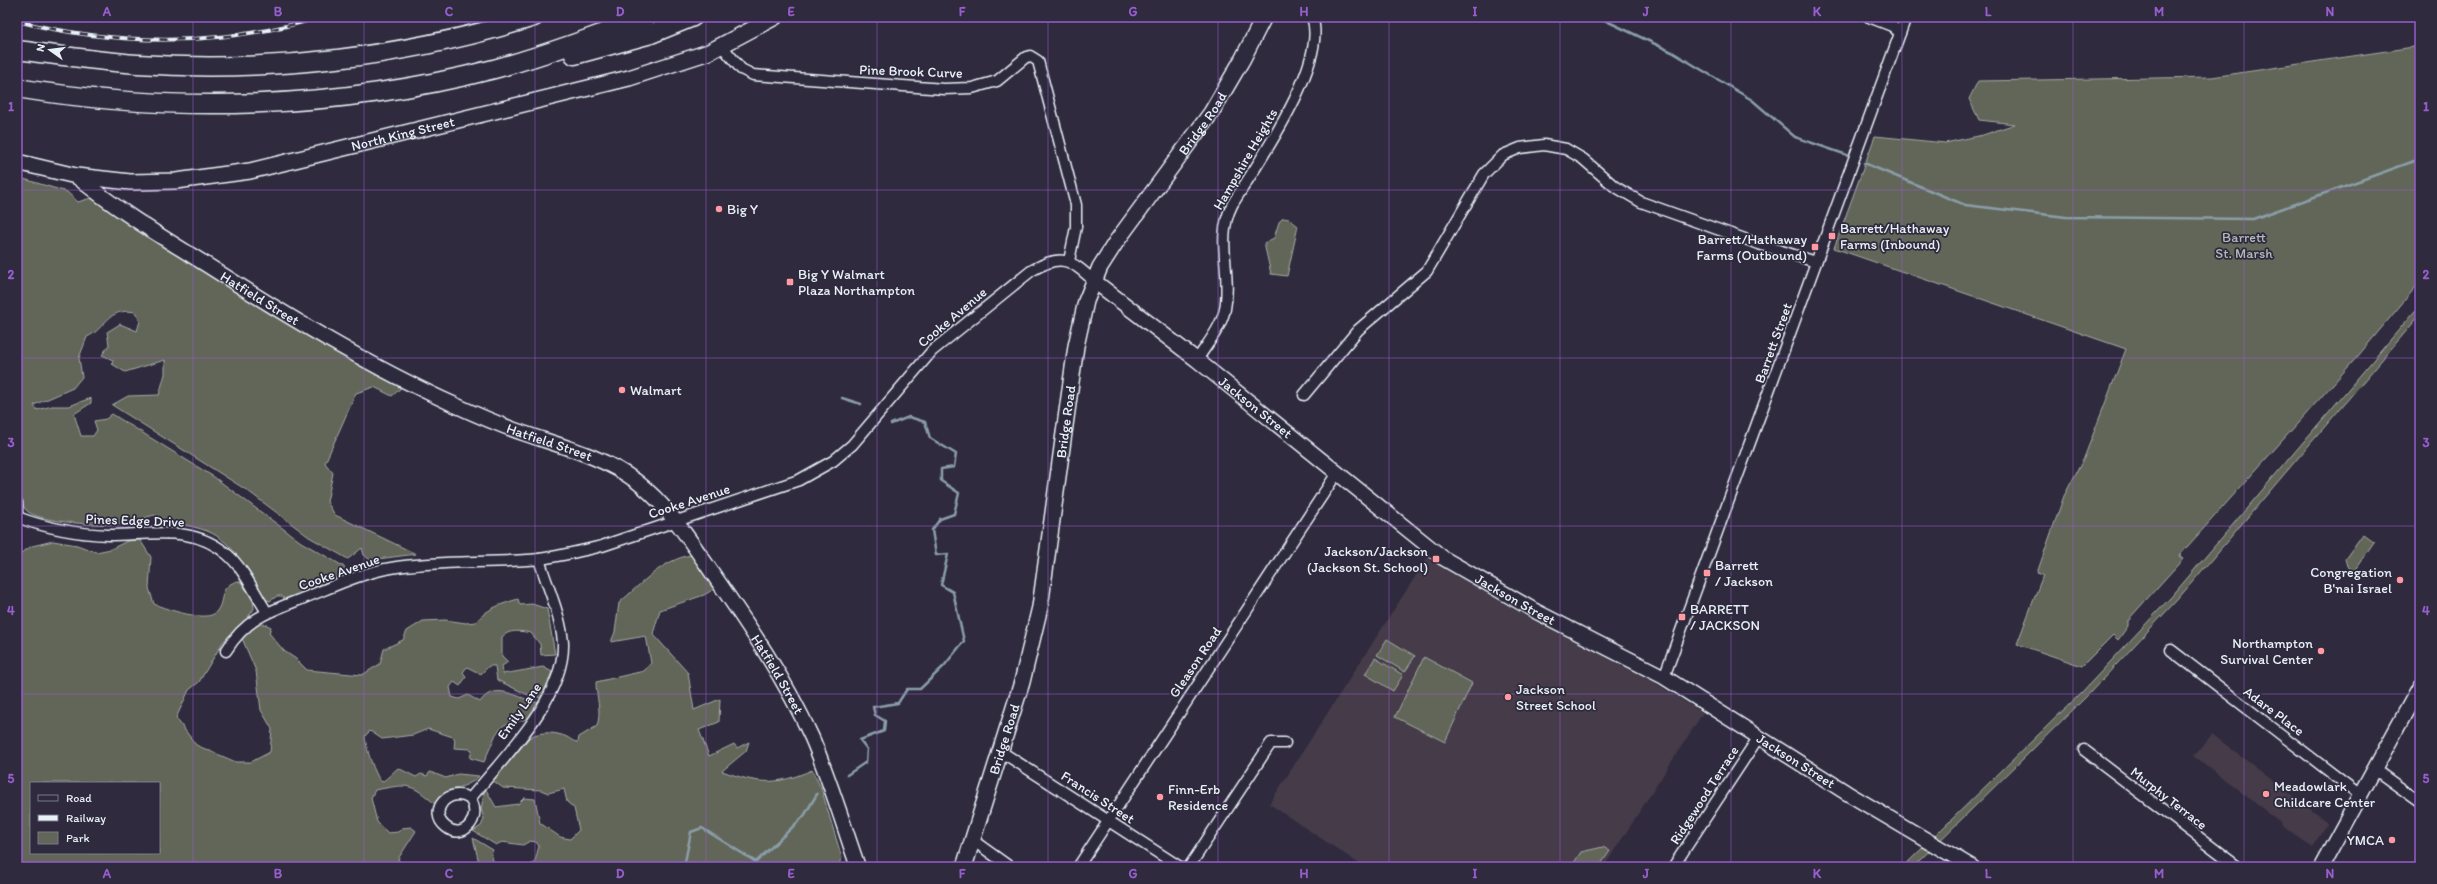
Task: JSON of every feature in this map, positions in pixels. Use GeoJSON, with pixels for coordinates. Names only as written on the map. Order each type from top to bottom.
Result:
{"type":"FeatureCollection","features":[{"type":"Feature","properties":{"kind":"highway"},"geometry":{"type":"LineString","coordinates":[[290,62],[434,36],[504,17]]}},
{"type":"Feature","properties":{"kind":"highway"},"geometry":{"type":"LineString","coordinates":[[17,50],[111,62],[162,65],[290,62],[363,55],[418,46],[472,35],[534,17]]}},
{"type":"Feature","properties":{"kind":"highway"},"geometry":{"type":"LineString","coordinates":[[464,76],[551,52],[647,17]]}},
{"type":"Feature","properties":{"kind":"highway"},"geometry":{"type":"LineString","coordinates":[[17,88],[120,101],[176,104],[234,103],[362,94],[576,55],[651,34],[693,17]]}},
{"type":"Feature","properties":{"kind":"main road","name":"North King Street"},"geometry":{"type":"LineString","coordinates":[[17,162],[76,176],[130,182],[176,181],[250,171],[613,82],[680,63],[722,46],[776,17]]}},
{"type":"Feature","properties":{"kind":"main road","name":"Bridge Road"},"geometry":{"type":"LineString","coordinates":[[964,867],[971,839],[1022,682],[1040,607],[1076,346],[1084,308],[1094,281],[1116,242],[1211,113],[1242,60],[1264,17]]}},
{"type":"Feature","properties":{"kind":"street","name":"Hampshire Heights"},"geometry":{"type":"LineString","coordinates":[[1197,360],[1218,327],[1224,310],[1227,279],[1223,237],[1225,223],[1232,205],[1299,92],[1314,43],[1315,32],[1312,17]]}},
{"type":"Feature","properties":{"kind":"street"},"geometry":{"type":"LineString","coordinates":[[1869,17],[1892,26],[1900,33]]}},
{"type":"Feature","properties":{"kind":"street","name":"Barrett Street"},"geometry":{"type":"LineString","coordinates":[[1664,678],[1906,17]]}},
{"type":"Feature","properties":{"kind":"street","name":"Pine Brook Curve"},"geometry":{"type":"LineString","coordinates":[[722,46],[741,69],[753,75],[944,89],[972,88],[997,81],[1026,57],[1035,58],[1038,61],[1076,205],[1076,227],[1069,261]]}},
{"type":"Feature","properties":{"kind":"street"},"geometry":{"type":"LineString","coordinates":[[1304,395],[1368,320],[1427,271],[1484,174],[1503,155],[1520,148],[1544,145],[1566,149],[1583,159],[1614,186],[1641,202],[1759,244],[1816,262]]}},
{"type":"Feature","properties":{"kind":"street","name":"Hatfield Street"},"geometry":{"type":"LineString","coordinates":[[76,176],[113,206],[253,294],[346,348],[433,395],[488,420],[582,453],[617,469],[638,482],[675,520],[754,634],[811,736],[858,867]]}},
{"type":"Feature","properties":{"kind":"street","name":"Cooke Avenue"},"geometry":{"type":"LineString","coordinates":[[226,651],[235,637],[247,624],[267,612],[364,575],[411,565],[539,559],[602,546],[675,520],[799,480],[833,461],[852,445],[917,367],[955,330],[1042,264],[1054,260],[1069,261]]}},
{"type":"Feature","properties":{"kind":"street"},"geometry":{"type":"LineString","coordinates":[[1069,261],[1094,281]]}},
{"type":"Feature","properties":{"kind":"street","name":"Jackson Street"},"geometry":{"type":"LineString","coordinates":[[1094,281],[1197,360],[1434,551],[1461,569],[1537,612],[1664,678],[1758,738],[1921,838],[1972,867]]}},
{"type":"Feature","properties":{"kind":"street","name":"Gleason Road"},"geometry":{"type":"LineString","coordinates":[[1078,867],[1337,473]]}},
{"type":"Feature","properties":{"kind":"street","name":"Pines Edge Drive"},"geometry":{"type":"LineString","coordinates":[[17,503],[17,517],[39,525],[86,534],[110,535],[164,532],[186,534],[201,538],[229,555],[267,612]]}},
{"type":"Feature","properties":{"kind":"street","name":"Emily Lane"},"geometry":{"type":"LineString","coordinates":[[470,799],[543,706],[557,681],[561,667],[561,629],[539,559]]}},
{"type":"Feature","properties":{"kind":"street","name":"Adare Place"},"geometry":{"type":"LineString","coordinates":[[2171,650],[2360,794]]}},
{"type":"Feature","properties":{"kind":"street"},"geometry":{"type":"LineString","coordinates":[[2321,867],[2420,686]]}},
{"type":"Feature","properties":{"kind":"street","name":"Ridgewood Terrace"},"geometry":{"type":"LineString","coordinates":[[1673,867],[1758,738]]}},
{"type":"Feature","properties":{"kind":"street"},"geometry":{"type":"LineString","coordinates":[[1189,867],[1271,743],[1285,743]]}},
{"type":"Feature","properties":{"kind":"street","name":"Murphy Terrace"},"geometry":{"type":"LineString","coordinates":[[2084,750],[2238,867]]}},
{"type":"Feature","properties":{"kind":"street","name":"Francis Street"},"geometry":{"type":"LineString","coordinates":[[1000,751],[1180,867]]}},
{"type":"Feature","properties":{"kind":"street"},"geometry":{"type":"LineString","coordinates":[[2374,769],[2420,802]]}},
{"type":"Feature","properties":{"kind":"street"},"geometry":{"type":"LineString","coordinates":[[971,839],[1010,867]]}},
{"type":"Feature","properties":{"kind":"shaded area","name":"Jackson Street School"},"geometry":{"type":"Polygon","coordinates":[[[1427,558],[1530,618],[1654,682],[1703,713],[1604,867],[1364,867],[1269,804],[1427,558]]]}},
{"type":"Feature","properties":{"kind":"shaded area","name":"Meadowlark Childcare Center"},"geometry":{"type":"Polygon","coordinates":[[[2212,734],[2327,822],[2313,847],[2280,825],[2281,823],[2194,756],[2212,734]]]}},
{"type":"Feature","properties":{"kind":"green space","name":"Barrett St. Marsh"},"geometry":{"type":"Polygon","coordinates":[[[2420,46],[2420,282],[2358,356],[2179,556],[2183,559],[2128,620],[2128,626],[2118,640],[2113,635],[2082,666],[2017,644],[2043,575],[2037,573],[2064,496],[2084,458],[2126,349],[1834,248],[1875,136],[1945,143],[1983,135],[2015,124],[1979,120],[1969,99],[1978,81],[2212,77],[2420,46]]]}},
{"type":"Feature","properties":{"kind":"green space"},"geometry":{"type":"Polygon","coordinates":[[[17,177],[67,192],[78,202],[91,198],[270,314],[401,388],[392,396],[374,387],[356,393],[325,463],[333,473],[327,502],[335,515],[416,554],[370,560],[364,555],[362,548],[348,559],[309,537],[248,491],[112,405],[128,396],[159,395],[165,374],[165,360],[125,372],[112,364],[113,360],[102,355],[109,345],[107,332],[120,324],[137,331],[140,321],[135,312],[126,311],[118,313],[87,337],[79,358],[82,377],[73,388],[34,405],[37,410],[52,406],[69,406],[91,398],[91,403],[74,414],[81,436],[93,436],[97,430],[94,421],[106,419],[112,414],[214,477],[301,542],[343,566],[349,573],[285,600],[282,596],[277,596],[270,601],[264,599],[234,551],[217,536],[207,531],[174,523],[154,515],[113,525],[57,521],[44,518],[26,510],[17,494],[17,177]]]}},
{"type":"Feature","properties":{"kind":"green space"},"geometry":{"type":"Polygon","coordinates":[[[1283,218],[1289,219],[1298,226],[1287,276],[1271,274],[1264,243],[1274,238],[1279,222],[1283,218]]]}},
{"type":"Feature","properties":{"kind":"green space"},"geometry":{"type":"Polygon","coordinates":[[[2420,305],[2420,315],[2177,600],[2086,697],[1913,867],[1903,867],[2082,692],[2172,596],[2420,305]]]}},
{"type":"Feature","properties":{"kind":"green space"},"geometry":{"type":"Polygon","coordinates":[[[2363,534],[2374,542],[2354,571],[2347,566],[2345,559],[2363,534]]]}},
{"type":"Feature","properties":{"kind":"green space"},"geometry":{"type":"Polygon","coordinates":[[[140,540],[151,557],[149,588],[154,604],[196,616],[212,615],[219,608],[224,591],[227,587],[237,581],[241,582],[253,600],[254,609],[246,620],[223,642],[199,682],[189,690],[176,718],[196,745],[236,762],[251,762],[270,752],[272,729],[261,710],[256,671],[241,636],[254,625],[262,624],[271,627],[269,633],[284,651],[296,659],[307,670],[362,675],[380,664],[384,649],[403,640],[407,631],[423,621],[445,620],[466,623],[476,622],[490,610],[518,599],[520,605],[532,604],[547,609],[555,654],[541,655],[540,644],[531,633],[519,631],[505,634],[502,637],[502,656],[508,662],[502,666],[503,674],[543,667],[552,672],[541,698],[526,694],[497,680],[495,666],[489,666],[481,674],[467,667],[463,672],[466,677],[460,686],[454,682],[450,687],[452,697],[459,699],[468,695],[480,702],[493,692],[500,692],[508,693],[539,703],[527,719],[504,725],[496,734],[484,762],[470,758],[472,750],[470,749],[454,748],[455,739],[453,737],[428,729],[413,735],[382,739],[370,731],[365,736],[376,774],[382,782],[398,768],[416,777],[421,774],[427,776],[430,772],[446,778],[458,774],[479,776],[474,781],[445,794],[436,805],[420,792],[408,787],[402,786],[375,790],[371,798],[377,822],[388,833],[398,832],[402,828],[411,827],[416,831],[398,859],[404,867],[17,867],[17,556],[32,546],[53,541],[77,545],[96,552],[111,549],[127,541],[140,540]]]}},
{"type":"Feature","properties":{"kind":"green space"},"geometry":{"type":"Polygon","coordinates":[[[691,555],[714,589],[704,595],[660,610],[653,634],[688,673],[694,710],[720,699],[719,722],[699,730],[709,756],[734,744],[737,748],[749,742],[746,751],[722,771],[757,781],[777,781],[788,779],[812,770],[821,788],[842,858],[837,867],[529,867],[535,861],[539,846],[536,842],[530,841],[523,845],[502,842],[496,845],[473,831],[481,826],[484,819],[481,809],[485,788],[496,807],[518,804],[524,798],[535,799],[540,823],[560,837],[570,839],[579,830],[574,808],[567,802],[564,789],[548,793],[541,790],[503,788],[492,780],[530,737],[543,733],[553,733],[563,735],[573,741],[578,742],[579,737],[597,726],[599,709],[596,682],[644,671],[651,663],[646,636],[611,642],[615,632],[619,603],[661,567],[680,558],[691,555]]]}},
{"type":"Feature","properties":{"kind":"green space"},"geometry":{"type":"Polygon","coordinates":[[[1387,639],[1415,656],[1405,672],[1377,655],[1387,639]]]}},
{"type":"Feature","properties":{"kind":"green space"},"geometry":{"type":"Polygon","coordinates":[[[1424,657],[1472,683],[1445,742],[1395,717],[1424,657]]]}},
{"type":"Feature","properties":{"kind":"green space"},"geometry":{"type":"Polygon","coordinates":[[[1375,658],[1403,675],[1393,691],[1365,674],[1375,658]]]}},
{"type":"Feature","properties":{"kind":"green space"},"geometry":{"type":"Polygon","coordinates":[[[473,838],[493,850],[491,854],[495,867],[480,867],[473,838]]]}},
{"type":"Feature","properties":{"kind":"green space"},"geometry":{"type":"Polygon","coordinates":[[[1603,847],[1610,851],[1599,867],[1571,867],[1581,852],[1603,847]]]}},
{"type":"Feature","properties":{"kind":"waterway"},"geometry":{"type":"LineString","coordinates":[[1598,17],[1672,52],[1752,100],[1795,137],[1847,155]]}},
{"type":"Feature","properties":{"kind":"waterway"},"geometry":{"type":"LineString","coordinates":[[1864,163],[1965,205],[2066,217],[2253,219],[2420,159]]}},
{"type":"Feature","properties":{"kind":"waterway"},"geometry":{"type":"LineString","coordinates":[[842,398],[861,404]]}},
{"type":"Feature","properties":{"kind":"waterway"},"geometry":{"type":"LineString","coordinates":[[847,775],[866,762],[867,749],[860,740],[884,731],[885,721],[875,715],[873,707],[898,703],[907,689],[920,689],[944,666],[964,641],[953,592],[941,585],[948,554],[936,555],[932,530],[940,519],[954,514],[959,493],[941,481],[941,469],[954,467],[956,454],[930,438],[925,422],[909,417],[891,424]]}},
{"type":"Feature","properties":{"kind":"waterway"},"geometry":{"type":"LineString","coordinates":[[684,867],[691,832],[702,828],[756,862],[804,816],[817,794]]}},
{"type":"Feature","properties":{"kind":"railway"},"geometry":{"type":"LineString","coordinates":[[17,21],[92,35],[130,39],[169,40],[246,34],[283,27],[320,17]]}},
{"type":"Feature","properties":{"kind":"place","name":"Big Y"},"geometry":{"type":"Point","coordinates":[719,209]}},
{"type":"Feature","properties":{"kind":"place","name":"Barrett/Hathaway Farms (Inbound)"},"geometry":{"type":"Point","coordinates":[1832,236]}},
{"type":"Feature","properties":{"kind":"place","name":"Barrett/Hathaway Farms (Outbound)"},"geometry":{"type":"Point","coordinates":[1815,247]}},
{"type":"Feature","properties":{"kind":"place","name":"Big Y Walmart Plaza Northampton"},"geometry":{"type":"Point","coordinates":[790,282]}},
{"type":"Feature","properties":{"kind":"place","name":"Walmart"},"geometry":{"type":"Point","coordinates":[622,390]}},
{"type":"Feature","properties":{"kind":"place","name":"Jackson/Jackson (Jackson St. School)"},"geometry":{"type":"Point","coordinates":[1436,559]}},
{"type":"Feature","properties":{"kind":"place","name":"Barrett / Jackson"},"geometry":{"type":"Point","coordinates":[1707,573]}},
{"type":"Feature","properties":{"kind":"place","name":"Congregation B'nai Israel"},"geometry":{"type":"Point","coordinates":[2400,580]}},
{"type":"Feature","properties":{"kind":"place","name":"BARRETT / JACKSON"},"geometry":{"type":"Point","coordinates":[1682,617]}},
{"type":"Feature","properties":{"kind":"place","name":"Northampton Survival Center"},"geometry":{"type":"Point","coordinates":[2321,651]}},
{"type":"Feature","properties":{"kind":"place","name":"Jackson Street School"},"geometry":{"type":"Point","coordinates":[1508,697]}},
{"type":"Feature","properties":{"kind":"place","name":"Meadowlark Childcare Center"},"geometry":{"type":"Point","coordinates":[2266,794]}},
{"type":"Feature","properties":{"kind":"place","name":"Finn-Erb Residence"},"geometry":{"type":"Point","coordinates":[1160,797]}},
{"type":"Feature","properties":{"kind":"place","name":"YMCA"},"geometry":{"type":"Point","coordinates":[2392,840]}}]}
